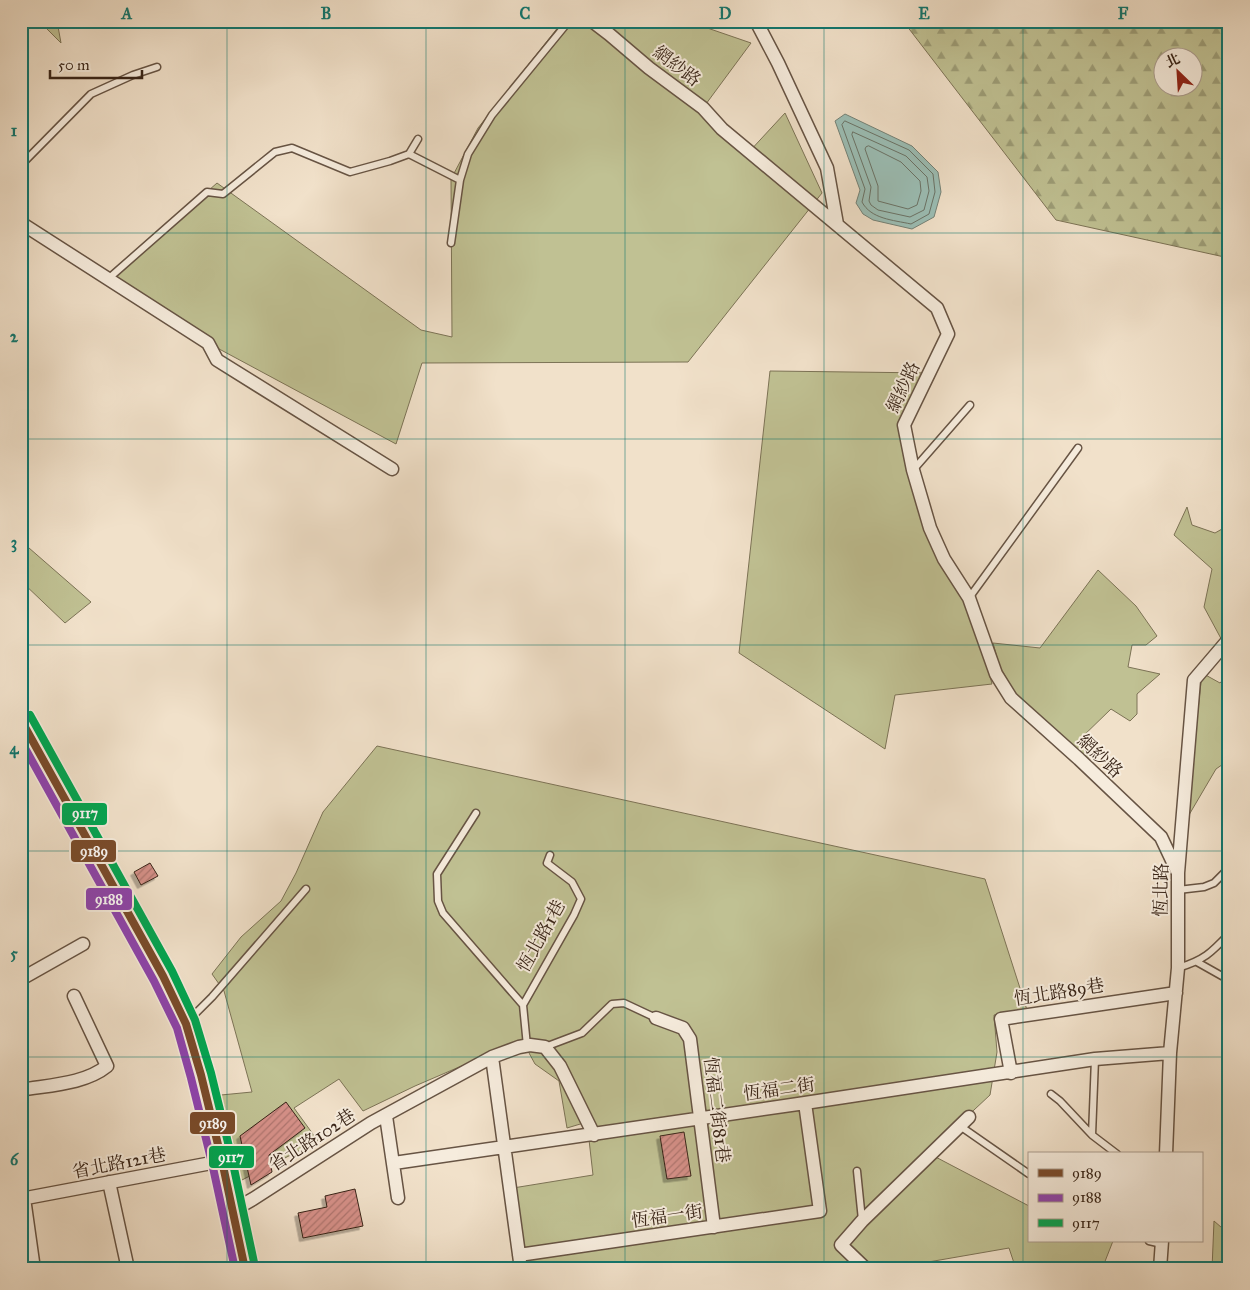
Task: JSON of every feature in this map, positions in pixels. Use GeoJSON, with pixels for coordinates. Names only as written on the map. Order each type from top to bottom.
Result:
{"type":"FeatureCollection","features":[{"type":"Feature","properties":{"kind":"main road"},"geometry":{"type":"LineString","coordinates":[[21,720],[163,976],[186,1024],[201,1075],[222,1161],[245,1269]]}},
{"type":"Feature","properties":{"kind":"street","name":"網紗路"},"geometry":{"type":"LineString","coordinates":[[592,21],[649,68],[703,108],[722,129],[937,308],[948,334],[904,425],[913,470],[930,528],[944,559],[969,598],[996,674],[1010,698],[1079,759],[1160,837],[1178,873]]}},
{"type":"Feature","properties":{"kind":"street"},"geometry":{"type":"LineString","coordinates":[[756,21],[778,63],[827,168],[837,224]]}},
{"type":"Feature","properties":{"kind":"street"},"geometry":{"type":"LineString","coordinates":[[21,223],[208,343],[217,360],[392,469]]}},
{"type":"Feature","properties":{"kind":"street","name":"恆北路"},"geometry":{"type":"LineString","coordinates":[[1166,1152],[1170,1053],[1178,968],[1178,873],[1194,680],[1229,639]]}},
{"type":"Feature","properties":{"kind":"street"},"geometry":{"type":"LineString","coordinates":[[21,979],[83,944]]}},
{"type":"Feature","properties":{"kind":"street","name":"恆北路89巷"},"geometry":{"type":"LineString","coordinates":[[1011,1073],[1001,1019],[1176,993]]}},
{"type":"Feature","properties":{"kind":"street"},"geometry":{"type":"LineString","coordinates":[[21,1090],[76,1080],[98,1073],[107,1066],[74,996]]}},
{"type":"Feature","properties":{"kind":"street","name":"恆福二街81巷"},"geometry":{"type":"LineString","coordinates":[[656,1018],[683,1028],[690,1039],[714,1227]]}},
{"type":"Feature","properties":{"kind":"street"},"geometry":{"type":"LineString","coordinates":[[398,1198],[386,1116],[492,1057],[512,1049],[527,1046],[546,1047],[560,1066],[594,1134]]}},
{"type":"Feature","properties":{"kind":"street","name":"恆福二街"},"geometry":{"type":"LineString","coordinates":[[394,1163],[1011,1073],[1095,1059],[1170,1053]]}},
{"type":"Feature","properties":{"kind":"street"},"geometry":{"type":"LineString","coordinates":[[492,1057],[521,1269]]}},
{"type":"Feature","properties":{"kind":"street","name":"恆福一街"},"geometry":{"type":"LineString","coordinates":[[519,1255],[820,1211],[805,1103]]}},
{"type":"Feature","properties":{"kind":"street","name":"省北路102巷"},"geometry":{"type":"LineString","coordinates":[[232,1211],[371,1123],[386,1116]]}},
{"type":"Feature","properties":{"kind":"street"},"geometry":{"type":"LineString","coordinates":[[866,1269],[841,1245],[862,1221],[964,1122]]}},
{"type":"Feature","properties":{"kind":"street","name":"省北路121巷"},"geometry":{"type":"LineString","coordinates":[[23,1198],[222,1161]]}},
{"type":"Feature","properties":{"kind":"street"},"geometry":{"type":"LineString","coordinates":[[109,1182],[128,1269]]}},
{"type":"Feature","properties":{"kind":"street"},"geometry":{"type":"LineString","coordinates":[[23,1198],[34,1269]]}},
{"type":"Feature","properties":{"kind":"street"},"geometry":{"type":"LineString","coordinates":[[1158,1242],[1160,1269]]}},
{"type":"Feature","properties":{"kind":"lane"},"geometry":{"type":"LineString","coordinates":[[451,243],[460,180],[468,154],[492,115],[569,21]]}},
{"type":"Feature","properties":{"kind":"lane"},"geometry":{"type":"LineString","coordinates":[[21,166],[91,94],[133,75],[157,67]]}},
{"type":"Feature","properties":{"kind":"lane"},"geometry":{"type":"LineString","coordinates":[[108,279],[207,192],[223,194],[275,152],[292,148],[350,172],[408,154],[418,139]]}},
{"type":"Feature","properties":{"kind":"lane"},"geometry":{"type":"LineString","coordinates":[[408,154],[460,180]]}},
{"type":"Feature","properties":{"kind":"lane"},"geometry":{"type":"LineString","coordinates":[[913,470],[970,405]]}},
{"type":"Feature","properties":{"kind":"lane"},"geometry":{"type":"LineString","coordinates":[[969,598],[1078,448]]}},
{"type":"Feature","properties":{"kind":"lane"},"geometry":{"type":"LineString","coordinates":[[476,813],[438,874],[438,901],[443,913],[523,1005],[527,1046]]}},
{"type":"Feature","properties":{"kind":"lane","name":"恆北路1巷"},"geometry":{"type":"LineString","coordinates":[[523,1005],[574,915],[581,899],[572,882],[547,862],[550,855]]}},
{"type":"Feature","properties":{"kind":"lane"},"geometry":{"type":"LineString","coordinates":[[1178,890],[1204,887],[1214,883],[1229,868]]}},
{"type":"Feature","properties":{"kind":"lane"},"geometry":{"type":"LineString","coordinates":[[186,1024],[306,889]]}},
{"type":"Feature","properties":{"kind":"lane"},"geometry":{"type":"LineString","coordinates":[[1178,968],[1198,962],[1216,948],[1229,934]]}},
{"type":"Feature","properties":{"kind":"lane"},"geometry":{"type":"LineString","coordinates":[[1198,962],[1229,980]]}},
{"type":"Feature","properties":{"kind":"lane"},"geometry":{"type":"LineString","coordinates":[[546,1047],[582,1033],[612,1004],[624,1003],[656,1018]]}},
{"type":"Feature","properties":{"kind":"lane"},"geometry":{"type":"LineString","coordinates":[[1092,1135],[1095,1059]]}},
{"type":"Feature","properties":{"kind":"lane"},"geometry":{"type":"LineString","coordinates":[[1052,1094],[1060,1100],[1092,1135],[1114,1152]]}},
{"type":"Feature","properties":{"kind":"lane"},"geometry":{"type":"LineString","coordinates":[[964,1122],[1028,1173]]}},
{"type":"Feature","properties":{"kind":"lane"},"geometry":{"type":"LineString","coordinates":[[857,1171],[862,1221]]}},
{"type":"Feature","properties":{"kind":"green space"},"geometry":{"type":"Polygon","coordinates":[[[39,21],[57,21],[61,43],[39,21]]]}},
{"type":"Feature","properties":{"kind":"green space"},"geometry":{"type":"Polygon","coordinates":[[[563,21],[687,21],[751,43],[703,108],[748,153],[785,113],[822,193],[688,362],[422,363],[396,444],[208,343],[108,279],[217,183],[421,330],[452,337],[451,179],[478,128],[563,21]]]}},
{"type":"Feature","properties":{"kind":"green space"},"geometry":{"type":"Polygon","coordinates":[[[903,21],[1229,21],[1229,258],[1056,220],[903,21]]]}},
{"type":"Feature","properties":{"kind":"green space"},"geometry":{"type":"Polygon","coordinates":[[[770,371],[931,373],[904,425],[913,470],[963,590],[969,598],[992,684],[895,695],[885,749],[739,653],[770,371]]]}},
{"type":"Feature","properties":{"kind":"green space"},"geometry":{"type":"Polygon","coordinates":[[[1187,507],[1192,525],[1215,533],[1229,525],[1229,639],[1225,646],[1204,607],[1212,569],[1174,535],[1187,507]]]}},
{"type":"Feature","properties":{"kind":"green space"},"geometry":{"type":"Polygon","coordinates":[[[21,541],[91,602],[65,623],[21,581],[21,541]]]}},
{"type":"Feature","properties":{"kind":"green space"},"geometry":{"type":"Polygon","coordinates":[[[1098,570],[1136,606],[1157,636],[1146,645],[1132,645],[1128,667],[1160,674],[1137,694],[1137,714],[1130,721],[1111,709],[1078,741],[1092,751],[1086,762],[1021,704],[999,665],[993,643],[1040,648],[1098,570]]]}},
{"type":"Feature","properties":{"kind":"green space"},"geometry":{"type":"Polygon","coordinates":[[[1202,673],[1220,683],[1229,673],[1229,760],[1216,769],[1186,820],[1202,673]]]}},
{"type":"Feature","properties":{"kind":"green space"},"geometry":{"type":"Polygon","coordinates":[[[377,746],[985,879],[1027,1010],[994,1015],[997,1052],[990,1095],[928,1153],[1028,1205],[1028,1242],[1113,1242],[1102,1269],[1016,1269],[1009,1248],[911,1265],[907,1269],[523,1269],[513,1188],[593,1175],[587,1122],[567,1128],[559,1081],[535,1064],[522,1040],[415,1086],[363,1111],[339,1079],[294,1108],[318,1141],[240,1181],[236,1154],[221,1095],[252,1092],[224,991],[212,974],[241,937],[281,901],[296,873],[323,812],[377,746]]]}},
{"type":"Feature","properties":{"kind":"green space"},"geometry":{"type":"Polygon","coordinates":[[[1214,1221],[1229,1234],[1229,1269],[1212,1269],[1214,1221]]]}},
{"type":"Feature","properties":{"kind":"water"},"geometry":{"type":"Polygon","coordinates":[[[845,114],[912,146],[938,172],[941,192],[934,217],[912,229],[873,220],[863,214],[856,203],[860,190],[835,121],[845,114]]]}},
{"type":"Feature","properties":{"kind":"building"},"geometry":{"type":"Polygon","coordinates":[[[150,863],[158,876],[141,885],[134,872],[150,863]]]}},
{"type":"Feature","properties":{"kind":"building"},"geometry":{"type":"Polygon","coordinates":[[[286,1102],[305,1128],[269,1155],[272,1172],[251,1185],[240,1136],[286,1102]]]}},
{"type":"Feature","properties":{"kind":"building"},"geometry":{"type":"Polygon","coordinates":[[[684,1132],[691,1176],[667,1179],[660,1136],[684,1132]]]}},
{"type":"Feature","properties":{"kind":"building"},"geometry":{"type":"Polygon","coordinates":[[[355,1189],[363,1226],[303,1238],[298,1213],[327,1207],[325,1196],[355,1189]]]}},
{"type":"Feature","properties":{"kind":"transit line","name":"9117"},"geometry":{"type":"LineString","coordinates":[[30,715],[172,971],[195,1020],[211,1073],[232,1159],[255,1267]]}},
{"type":"Feature","properties":{"kind":"transit line","name":"9189"},"geometry":{"type":"LineString","coordinates":[[21,720],[163,976],[186,1024],[201,1075],[222,1161],[245,1269]]}},
{"type":"Feature","properties":{"kind":"transit line","name":"9188"},"geometry":{"type":"LineString","coordinates":[[21,741],[154,981],[177,1028],[212,1163],[235,1269]]}}]}
